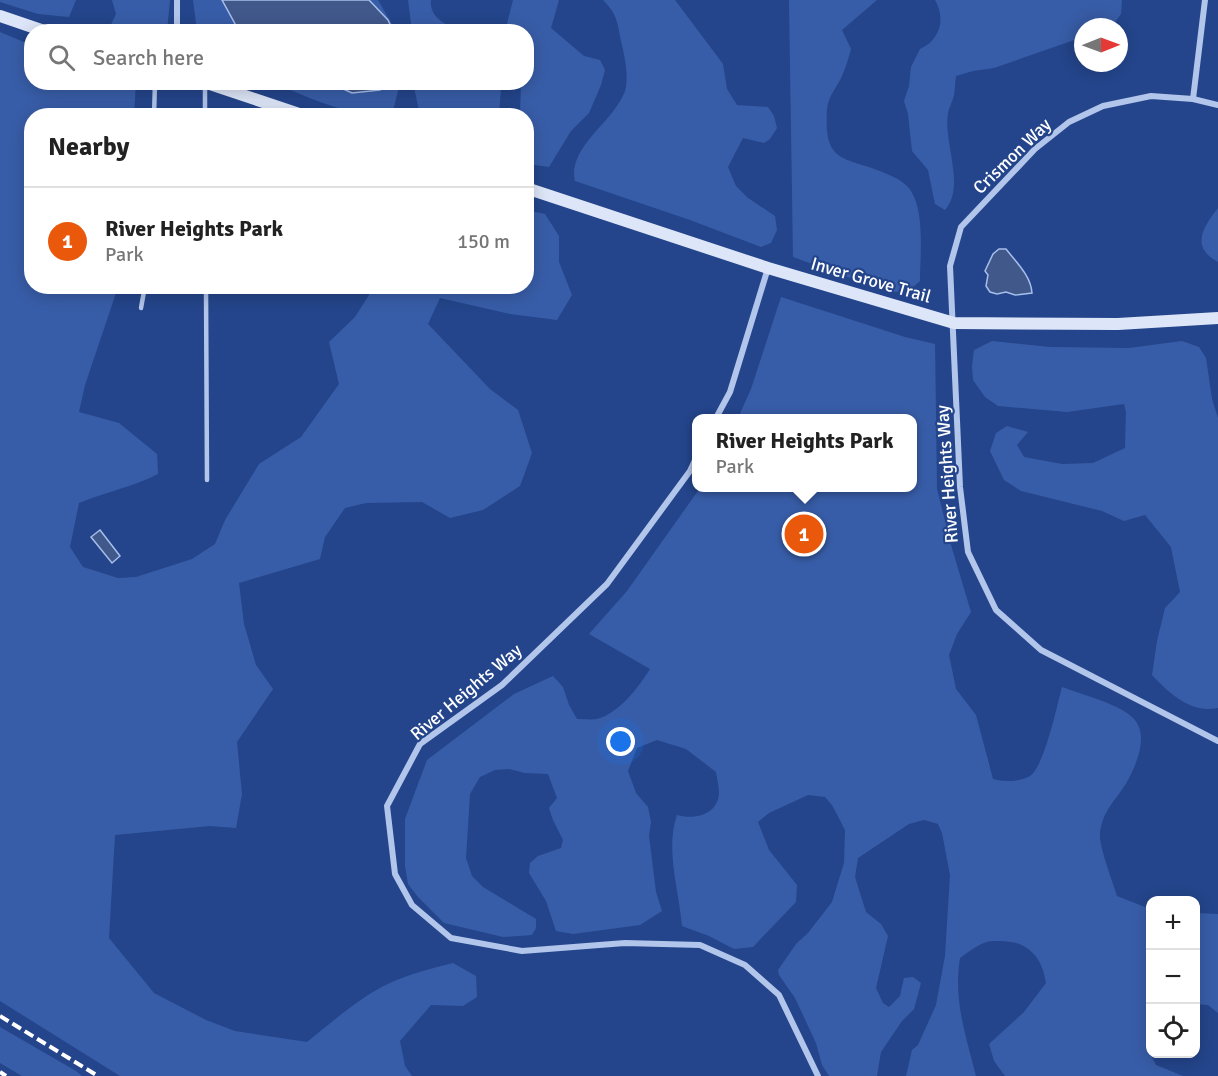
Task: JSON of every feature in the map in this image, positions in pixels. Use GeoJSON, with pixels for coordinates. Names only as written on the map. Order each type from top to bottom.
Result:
{"type":"FeatureCollection","features":[{"type":"Feature","properties":{"kind":"street"},"geometry":{"type":"LineString","coordinates":[[177,0],[177,24]]}},
{"type":"Feature","properties":{"kind":"street"},"geometry":{"type":"LineString","coordinates":[[1193,99],[1205,0]]}},
{"type":"Feature","properties":{"kind":"street"},"geometry":{"type":"LineString","coordinates":[[0,16],[24,24]]}},
{"type":"Feature","properties":{"kind":"street"},"geometry":{"type":"LineString","coordinates":[[226,90],[281,108]]}},
{"type":"Feature","properties":{"kind":"street","name":"Crismon Way"},"geometry":{"type":"LineString","coordinates":[[954,323],[950,266],[961,227],[1035,149],[1069,122],[1104,106],[1151,96],[1193,99],[1218,105]]}},
{"type":"Feature","properties":{"kind":"street","name":"Inver Grove Trail"},"geometry":{"type":"LineString","coordinates":[[534,192],[768,268],[954,323],[1118,324],[1218,318]]}},
{"type":"Feature","properties":{"kind":"street"},"geometry":{"type":"LineString","coordinates":[[718,414],[730,392],[768,268]]}},
{"type":"Feature","properties":{"kind":"street","name":"River Heights Way"},"geometry":{"type":"LineString","coordinates":[[954,323],[960,487],[968,552],[996,610],[1041,650],[1218,741]]}},
{"type":"Feature","properties":{"kind":"street","name":"River Heights Way"},"geometry":{"type":"LineString","coordinates":[[692,467],[606,584],[502,685],[420,744],[387,806],[395,874],[412,905],[451,938],[522,951],[625,943],[700,945],[745,965],[779,995],[818,1076]]}},
{"type":"Feature","properties":{"kind":"lane"},"geometry":{"type":"LineString","coordinates":[[154,108],[155,90]]}},
{"type":"Feature","properties":{"kind":"lane"},"geometry":{"type":"LineString","coordinates":[[205,90],[205,108]]}},
{"type":"Feature","properties":{"kind":"lane"},"geometry":{"type":"LineString","coordinates":[[141,308],[144,294]]}},
{"type":"Feature","properties":{"kind":"lane"},"geometry":{"type":"LineString","coordinates":[[206,294],[207,480]]}},
{"type":"Feature","properties":{"kind":"shaded area"},"geometry":{"type":"Polygon","coordinates":[[[0,0],[76,0],[69,17],[38,14],[0,2],[0,0]]]}},
{"type":"Feature","properties":{"kind":"shaded area"},"geometry":{"type":"Polygon","coordinates":[[[112,0],[170,0],[168,24],[111,24],[116,14],[112,0]]]}},
{"type":"Feature","properties":{"kind":"shaded area"},"geometry":{"type":"Polygon","coordinates":[[[193,0],[378,0],[392,24],[196,24],[193,0]]]}},
{"type":"Feature","properties":{"kind":"shaded area"},"geometry":{"type":"Polygon","coordinates":[[[222,0],[369,0],[390,24],[235,24],[222,0]]]}},
{"type":"Feature","properties":{"kind":"shaded area"},"geometry":{"type":"Polygon","coordinates":[[[408,0],[431,0],[435,15],[445,24],[411,24],[408,0]]]}},
{"type":"Feature","properties":{"kind":"shaded area"},"geometry":{"type":"Polygon","coordinates":[[[513,0],[559,0],[551,28],[584,56],[600,60],[605,70],[589,113],[571,131],[549,167],[534,165],[534,108],[520,108],[521,90],[534,90],[534,24],[507,24],[513,0]]]}},
{"type":"Feature","properties":{"kind":"shaded area"},"geometry":{"type":"Polygon","coordinates":[[[603,0],[675,0],[723,64],[727,89],[737,105],[768,107],[774,116],[777,128],[770,139],[764,143],[743,138],[728,167],[736,186],[748,198],[775,216],[777,230],[771,243],[761,247],[575,181],[574,169],[578,157],[619,102],[626,86],[627,74],[617,21],[603,0]]]}},
{"type":"Feature","properties":{"kind":"shaded area"},"geometry":{"type":"Polygon","coordinates":[[[789,0],[877,0],[842,30],[851,49],[842,76],[828,104],[827,128],[829,141],[834,151],[841,157],[895,178],[911,191],[918,211],[921,247],[920,281],[909,289],[889,292],[793,257],[789,0]]]}},
{"type":"Feature","properties":{"kind":"shaded area"},"geometry":{"type":"Polygon","coordinates":[[[935,0],[1122,0],[1121,14],[1118,18],[1074,18],[1074,40],[994,68],[956,76],[947,125],[954,189],[945,210],[935,204],[928,170],[912,151],[908,114],[904,101],[909,86],[911,67],[920,49],[932,40],[939,28],[938,7],[935,0]]]}},
{"type":"Feature","properties":{"kind":"shaded area"},"geometry":{"type":"Polygon","coordinates":[[[0,32],[24,42],[24,90],[136,90],[134,108],[24,108],[24,294],[116,294],[85,385],[79,412],[119,423],[157,454],[158,474],[79,503],[70,547],[83,567],[118,578],[136,577],[192,559],[215,544],[225,520],[259,464],[301,437],[339,384],[329,342],[355,317],[370,294],[534,294],[534,212],[545,214],[559,236],[559,262],[572,295],[557,320],[510,314],[440,298],[428,324],[490,389],[518,410],[532,453],[520,486],[483,510],[450,518],[422,502],[366,503],[345,508],[325,537],[320,559],[239,583],[244,624],[256,665],[273,689],[237,742],[242,794],[236,828],[210,826],[115,835],[109,938],[154,993],[206,1020],[235,1031],[307,1042],[379,988],[453,963],[476,976],[477,997],[463,1006],[431,1005],[400,1041],[405,1066],[412,1076],[120,1076],[0,1001],[0,32]]]}},
{"type":"Feature","properties":{"kind":"shaded area"},"geometry":{"type":"Polygon","coordinates":[[[291,90],[398,90],[394,108],[338,108],[291,90]]]}},
{"type":"Feature","properties":{"kind":"shaded area"},"geometry":{"type":"Polygon","coordinates":[[[345,90],[380,90],[352,93],[345,90]]]}},
{"type":"Feature","properties":{"kind":"shaded area"},"geometry":{"type":"Polygon","coordinates":[[[415,90],[501,90],[500,108],[418,108],[415,90]]]}},
{"type":"Feature","properties":{"kind":"shaded area"},"geometry":{"type":"Polygon","coordinates":[[[1218,208],[1218,262],[1204,250],[1202,236],[1218,208]]]}},
{"type":"Feature","properties":{"kind":"shaded area"},"geometry":{"type":"Polygon","coordinates":[[[999,249],[1006,249],[1022,270],[1029,281],[1032,293],[1015,295],[1006,292],[997,294],[990,292],[986,286],[988,275],[985,271],[993,254],[999,249]]]}},
{"type":"Feature","properties":{"kind":"shaded area"},"geometry":{"type":"Polygon","coordinates":[[[781,297],[905,337],[935,344],[937,489],[971,612],[957,634],[949,655],[956,689],[976,715],[993,779],[1017,780],[1030,776],[1035,770],[1049,735],[1062,687],[1119,708],[1133,718],[1138,725],[1140,750],[1127,782],[1104,819],[1100,840],[1117,896],[1146,907],[1146,1058],[1152,1058],[1156,1065],[1183,1076],[1005,1076],[994,1061],[989,1044],[1024,1012],[1046,983],[1041,964],[1031,951],[1017,943],[989,941],[960,958],[958,973],[959,1003],[976,1076],[906,1076],[912,1050],[918,1045],[936,1005],[945,956],[950,875],[942,833],[938,824],[924,820],[909,824],[858,858],[855,877],[866,912],[881,924],[888,936],[876,988],[883,1003],[889,1007],[900,996],[904,978],[913,977],[921,983],[914,1009],[902,1021],[881,1052],[877,1076],[829,1076],[822,1065],[816,1043],[795,998],[778,970],[796,944],[808,933],[832,902],[844,863],[845,830],[832,805],[825,797],[808,795],[769,813],[758,822],[769,850],[797,885],[796,902],[753,947],[734,949],[682,926],[672,842],[677,815],[691,817],[710,811],[718,800],[719,788],[716,772],[686,749],[657,740],[637,748],[628,771],[636,793],[648,807],[656,892],[662,911],[640,925],[573,934],[556,931],[546,901],[529,873],[530,863],[538,856],[561,848],[563,840],[549,808],[557,798],[548,774],[525,773],[509,769],[495,770],[480,777],[470,794],[466,858],[472,876],[483,887],[536,919],[536,928],[532,935],[503,937],[444,923],[408,884],[405,866],[405,819],[427,760],[514,694],[553,676],[563,687],[577,719],[595,719],[613,712],[640,684],[650,669],[589,634],[627,591],[697,492],[917,492],[917,414],[740,414],[751,389],[781,297]]]}},
{"type":"Feature","properties":{"kind":"shaded area"},"geometry":{"type":"Polygon","coordinates":[[[992,341],[1050,347],[1129,348],[1182,341],[1199,347],[1206,358],[1212,399],[1218,418],[1218,708],[1208,709],[1190,705],[1173,695],[1152,675],[1165,608],[1180,592],[1171,547],[1145,515],[1124,521],[1102,511],[1021,491],[1004,480],[990,451],[996,433],[1007,426],[1028,432],[1017,445],[1024,457],[1062,464],[1093,463],[1125,448],[1126,412],[1124,404],[1067,412],[998,406],[985,397],[973,380],[974,350],[992,341]]]}},
{"type":"Feature","properties":{"kind":"shaded area"},"geometry":{"type":"Polygon","coordinates":[[[100,530],[120,556],[112,563],[91,537],[100,530]]]}},
{"type":"Feature","properties":{"kind":"shaded area"},"geometry":{"type":"Polygon","coordinates":[[[1200,913],[1218,914],[1218,1013],[1208,1005],[1200,1004],[1200,913]]]}},
{"type":"Feature","properties":{"kind":"shaded area"},"geometry":{"type":"Polygon","coordinates":[[[0,1027],[82,1076],[22,1076],[0,1063],[0,1027]]]}},
{"type":"Feature","properties":{"kind":"railway"},"geometry":{"type":"LineString","coordinates":[[0,1016],[98,1076]]}},
{"type":"Feature","properties":{"kind":"railway"},"geometry":{"type":"LineString","coordinates":[[0,1072],[6,1076]]}},
{"type":"Feature","properties":{"kind":"place","name":"River Heights Park"},"geometry":{"type":"Point","coordinates":[804,534]}}]}
